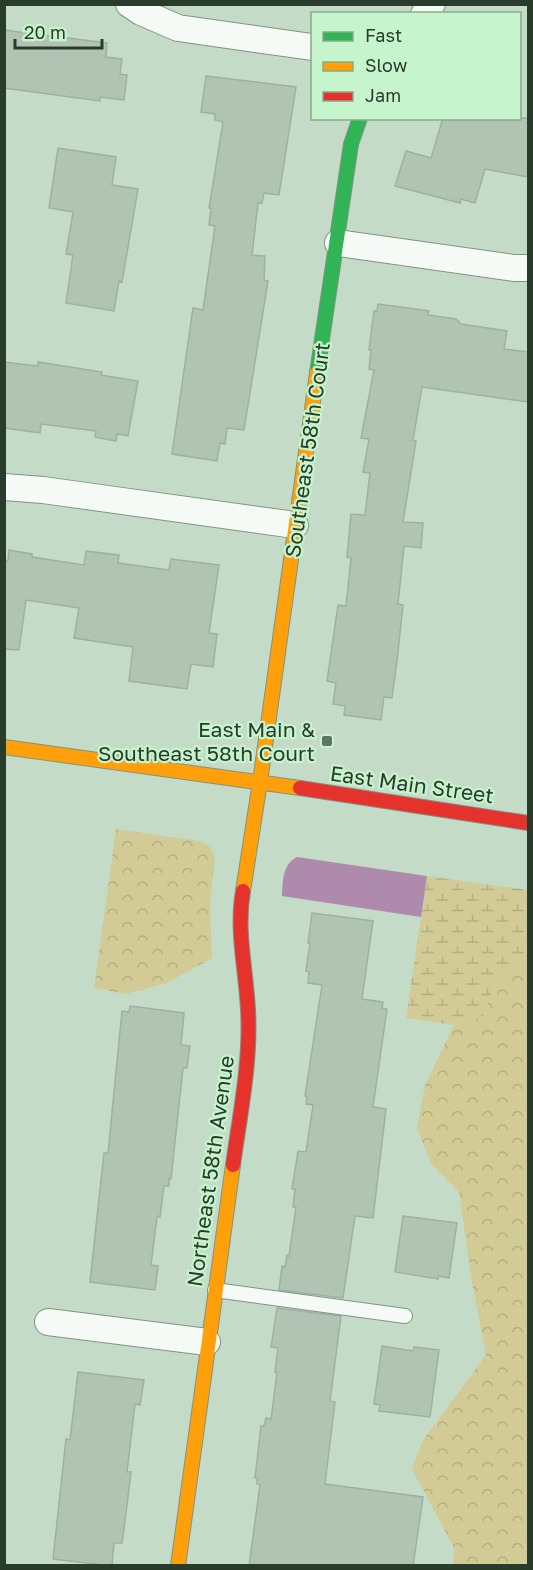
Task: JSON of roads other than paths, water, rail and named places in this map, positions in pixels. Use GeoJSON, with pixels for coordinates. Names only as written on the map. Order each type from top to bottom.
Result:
{"type":"FeatureCollection","features":[{"type":"Feature","properties":{"kind":"street"},"geometry":{"type":"LineString","coordinates":[[129,4],[141,12],[178,28],[311,47]]}},
{"type":"Feature","properties":{"kind":"street","name":"Southeast 58th Court"},"geometry":{"type":"LineString","coordinates":[[260,783],[351,144],[359,120]]}},
{"type":"Feature","properties":{"kind":"street"},"geometry":{"type":"LineString","coordinates":[[338,243],[514,268],[528,268]]}},
{"type":"Feature","properties":{"kind":"street"},"geometry":{"type":"LineString","coordinates":[[4,487],[43,490],[295,525]]}},
{"type":"Feature","properties":{"kind":"street","name":"East Main Street"},"geometry":{"type":"LineString","coordinates":[[4,747],[528,823]]}},
{"type":"Feature","properties":{"kind":"street","name":"Northeast 58th Avenue"},"geometry":{"type":"LineString","coordinates":[[178,1566],[246,1069],[248,1011],[239,925],[246,864],[260,783]]}},
{"type":"Feature","properties":{"kind":"street"},"geometry":{"type":"LineString","coordinates":[[48,1322],[207,1342]]}},
{"type":"Feature","properties":{"kind":"lane"},"geometry":{"type":"LineString","coordinates":[[215,1290],[405,1317]]}},
{"type":"Feature","properties":{"kind":"place","name":"East Main & Southeast 58th Court"},"geometry":{"type":"Point","coordinates":[327,741]}}]}
